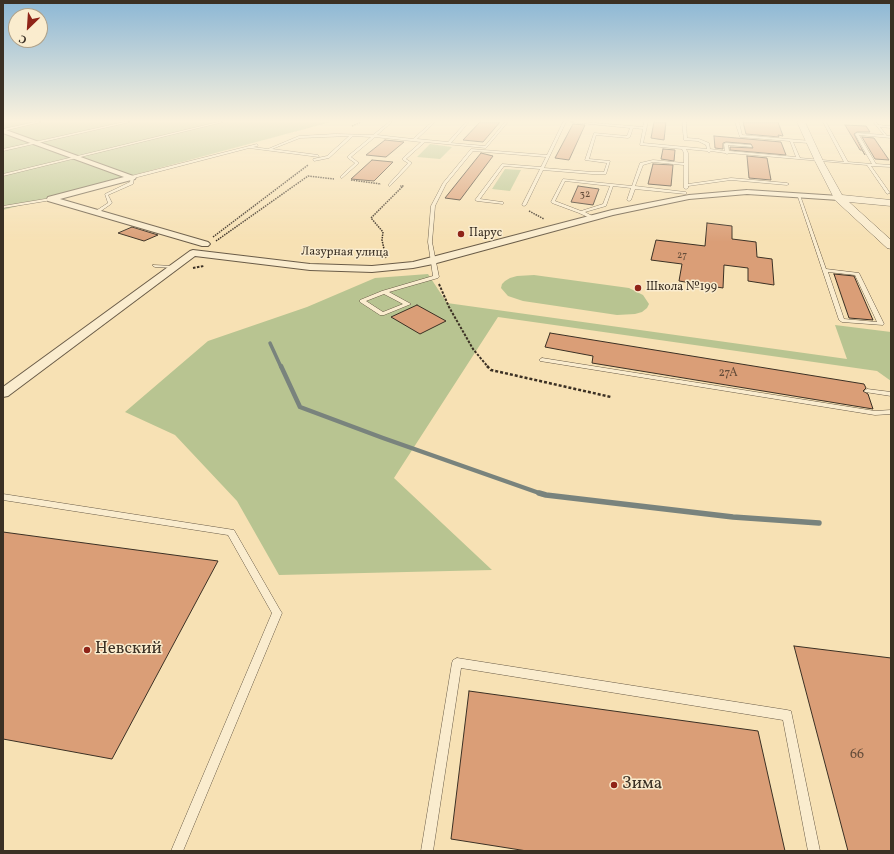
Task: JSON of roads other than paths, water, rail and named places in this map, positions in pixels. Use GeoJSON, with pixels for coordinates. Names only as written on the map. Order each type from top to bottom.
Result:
{"type":"FeatureCollection","features":[{"type":"Feature","properties":{"kind":"street"},"geometry":{"type":"LineString","coordinates":[[91,162],[132,177]]}},
{"type":"Feature","properties":{"kind":"street"},"geometry":{"type":"LineString","coordinates":[[819,162],[839,198],[891,246]]}},
{"type":"Feature","properties":{"kind":"street"},"geometry":{"type":"LineString","coordinates":[[52,199],[132,177]]}},
{"type":"Feature","properties":{"kind":"street","name":"Лазурная улица"},"geometry":{"type":"LineString","coordinates":[[3,393],[193,253],[310,267],[372,269],[413,266],[592,218],[687,195],[747,192],[839,198],[890,198]]}},
{"type":"Feature","properties":{"kind":"street"},"geometry":{"type":"LineString","coordinates":[[52,199],[205,244]]}},
{"type":"Feature","properties":{"kind":"lane"},"geometry":{"type":"LineString","coordinates":[[3,175],[58,162]]}},
{"type":"Feature","properties":{"kind":"lane"},"geometry":{"type":"LineString","coordinates":[[96,212],[110,203],[106,195],[132,183],[132,177],[190,162]]}},
{"type":"Feature","properties":{"kind":"lane"},"geometry":{"type":"LineString","coordinates":[[342,177],[357,164],[355,162]]}},
{"type":"Feature","properties":{"kind":"lane"},"geometry":{"type":"LineString","coordinates":[[390,185],[410,163],[408,162]]}},
{"type":"Feature","properties":{"kind":"lane"},"geometry":{"type":"LineString","coordinates":[[384,292],[408,304],[382,314],[362,301],[384,292],[436,277],[430,242],[433,206],[444,184],[462,162]]}},
{"type":"Feature","properties":{"kind":"lane"},"geometry":{"type":"LineString","coordinates":[[524,205],[546,162]]}},
{"type":"Feature","properties":{"kind":"lane"},"geometry":{"type":"LineString","coordinates":[[502,203],[477,200],[503,165],[592,174],[605,173],[609,162],[607,162]]}},
{"type":"Feature","properties":{"kind":"lane"},"geometry":{"type":"LineString","coordinates":[[629,200],[641,164],[650,162]]}},
{"type":"Feature","properties":{"kind":"lane"},"geometry":{"type":"LineString","coordinates":[[592,218],[553,202],[564,180],[687,195],[685,164],[662,162]]}},
{"type":"Feature","properties":{"kind":"lane"},"geometry":{"type":"LineString","coordinates":[[831,162],[891,166]]}},
{"type":"Feature","properties":{"kind":"lane"},"geometry":{"type":"LineString","coordinates":[[868,164],[890,198]]}},
{"type":"Feature","properties":{"kind":"lane"},"geometry":{"type":"LineString","coordinates":[[687,185],[730,179],[787,184]]}},
{"type":"Feature","properties":{"kind":"lane"},"geometry":{"type":"LineString","coordinates":[[580,212],[605,205],[612,185]]}},
{"type":"Feature","properties":{"kind":"lane"},"geometry":{"type":"LineString","coordinates":[[798,195],[824,270],[842,320],[881,324],[857,274],[824,270]]}},
{"type":"Feature","properties":{"kind":"lane"},"geometry":{"type":"LineString","coordinates":[[3,207],[52,199]]}},
{"type":"Feature","properties":{"kind":"lane"},"geometry":{"type":"LineString","coordinates":[[155,266],[174,267]]}},
{"type":"Feature","properties":{"kind":"lane"},"geometry":{"type":"LineString","coordinates":[[542,360],[875,413],[891,412]]}},
{"type":"Feature","properties":{"kind":"lane"},"geometry":{"type":"LineString","coordinates":[[867,391],[891,394]]}},
{"type":"Feature","properties":{"kind":"lane"},"geometry":{"type":"LineString","coordinates":[[3,497],[232,532],[277,613],[177,851]]}},
{"type":"Feature","properties":{"kind":"lane"},"geometry":{"type":"LineString","coordinates":[[427,851],[457,663],[787,714],[814,851]]}},
{"type":"Feature","properties":{"kind":"waterway"},"geometry":{"type":"LineString","coordinates":[[270,343],[281,367]]}},
{"type":"Feature","properties":{"kind":"waterway"},"geometry":{"type":"LineString","coordinates":[[281,366],[300,407],[540,493]]}},
{"type":"Feature","properties":{"kind":"waterway"},"geometry":{"type":"LineString","coordinates":[[540,493],[733,517],[819,523]]}},
{"type":"Feature","properties":{"kind":"place","name":"Парус"},"geometry":{"type":"Point","coordinates":[461,234]}},
{"type":"Feature","properties":{"kind":"place","name":"Школа №199"},"geometry":{"type":"Point","coordinates":[638,288]}},
{"type":"Feature","properties":{"kind":"place","name":"Невский"},"geometry":{"type":"Point","coordinates":[87,650]}},
{"type":"Feature","properties":{"kind":"place","name":"Зима"},"geometry":{"type":"Point","coordinates":[614,785]}}]}
